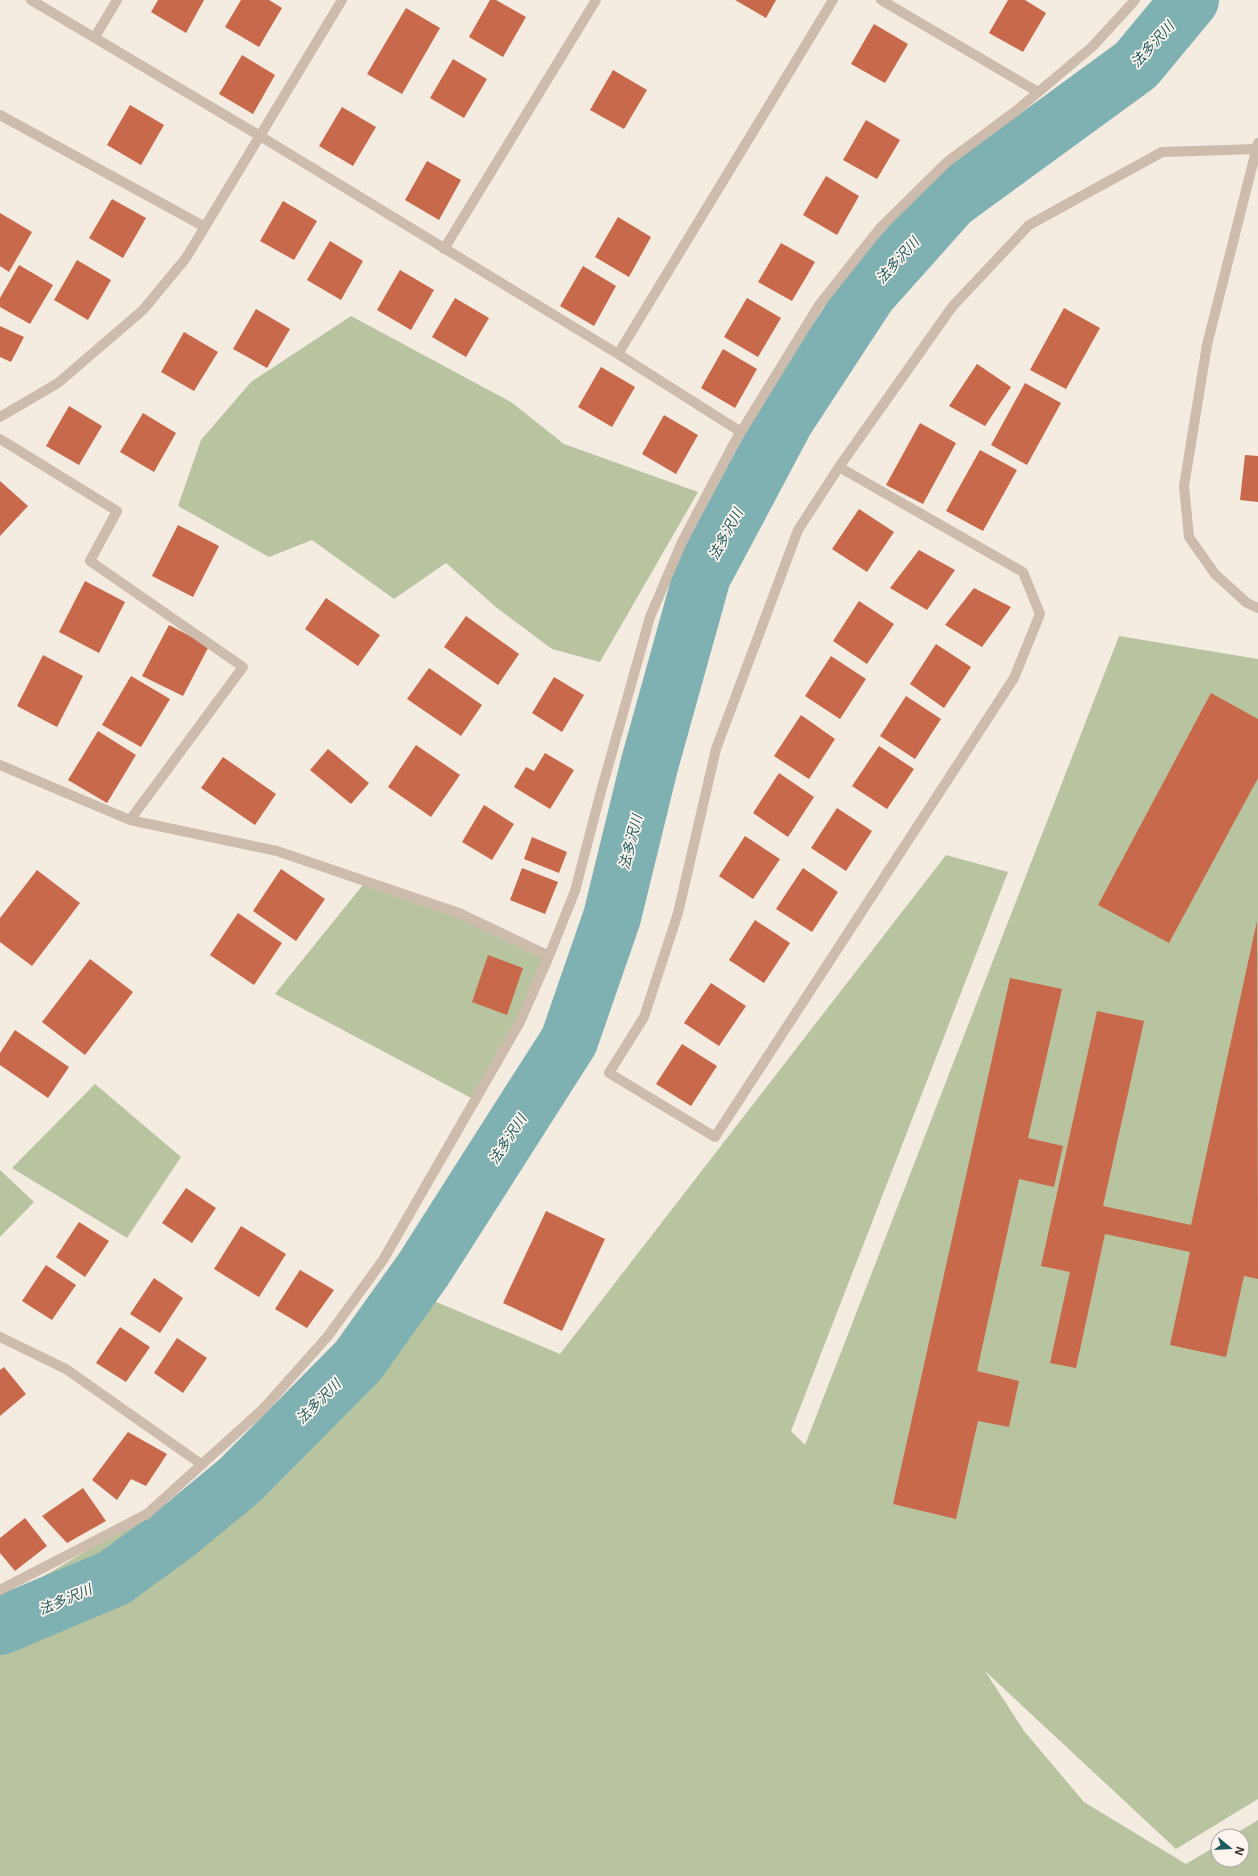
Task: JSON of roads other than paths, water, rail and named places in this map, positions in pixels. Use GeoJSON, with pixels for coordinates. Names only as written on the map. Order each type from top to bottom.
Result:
{"type":"FeatureCollection","features":[{"type":"Feature","properties":{"kind":"street"},"geometry":{"type":"LineString","coordinates":[[31,0],[260,136],[618,354],[741,432]]}},
{"type":"Feature","properties":{"kind":"street"},"geometry":{"type":"LineString","coordinates":[[95,37],[117,0]]}},
{"type":"Feature","properties":{"kind":"street"},"geometry":{"type":"LineString","coordinates":[[0,417],[58,383],[144,310],[186,258],[342,0]]}},
{"type":"Feature","properties":{"kind":"street"},"geometry":{"type":"LineString","coordinates":[[444,249],[596,0]]}},
{"type":"Feature","properties":{"kind":"street"},"geometry":{"type":"LineString","coordinates":[[618,354],[833,0]]}},
{"type":"Feature","properties":{"kind":"street"},"geometry":{"type":"LineString","coordinates":[[881,0],[1038,92]]}},
{"type":"Feature","properties":{"kind":"street"},"geometry":{"type":"LineString","coordinates":[[0,1590],[147,1514],[263,1409],[319,1346],[382,1260],[520,1022],[549,956],[575,891],[600,795],[650,617],[682,542],[741,432],[819,305],[880,228],[947,162],[1038,92],[1092,47],[1135,0]]}},
{"type":"Feature","properties":{"kind":"street"},"geometry":{"type":"LineString","coordinates":[[0,115],[205,227]]}},
{"type":"Feature","properties":{"kind":"street"},"geometry":{"type":"LineString","coordinates":[[839,467],[1022,572],[1040,614],[1014,678],[715,1137],[609,1073],[644,1017],[678,913],[716,749],[798,530],[839,467],[952,307],[1029,225],[1162,152],[1257,146],[1207,345],[1184,486],[1189,537],[1215,574],[1247,603],[1258,608]]}},
{"type":"Feature","properties":{"kind":"street"},"geometry":{"type":"LineString","coordinates":[[0,440],[117,511],[90,561],[243,667],[130,820]]}},
{"type":"Feature","properties":{"kind":"street"},"geometry":{"type":"LineString","coordinates":[[0,765],[130,820],[277,851],[459,913],[549,956]]}},
{"type":"Feature","properties":{"kind":"street"},"geometry":{"type":"LineString","coordinates":[[0,1337],[66,1369],[202,1464]]}},
{"type":"Feature","properties":{"kind":"waterway","name":"法多沢川"},"geometry":{"type":"LineString","coordinates":[[0,1626],[114,1578],[177,1532],[240,1480],[358,1361],[423,1270],[569,1041],[612,917],[649,766],[702,576],[785,420],[868,293],[951,200],[1136,65],[1190,0]]}}]}
